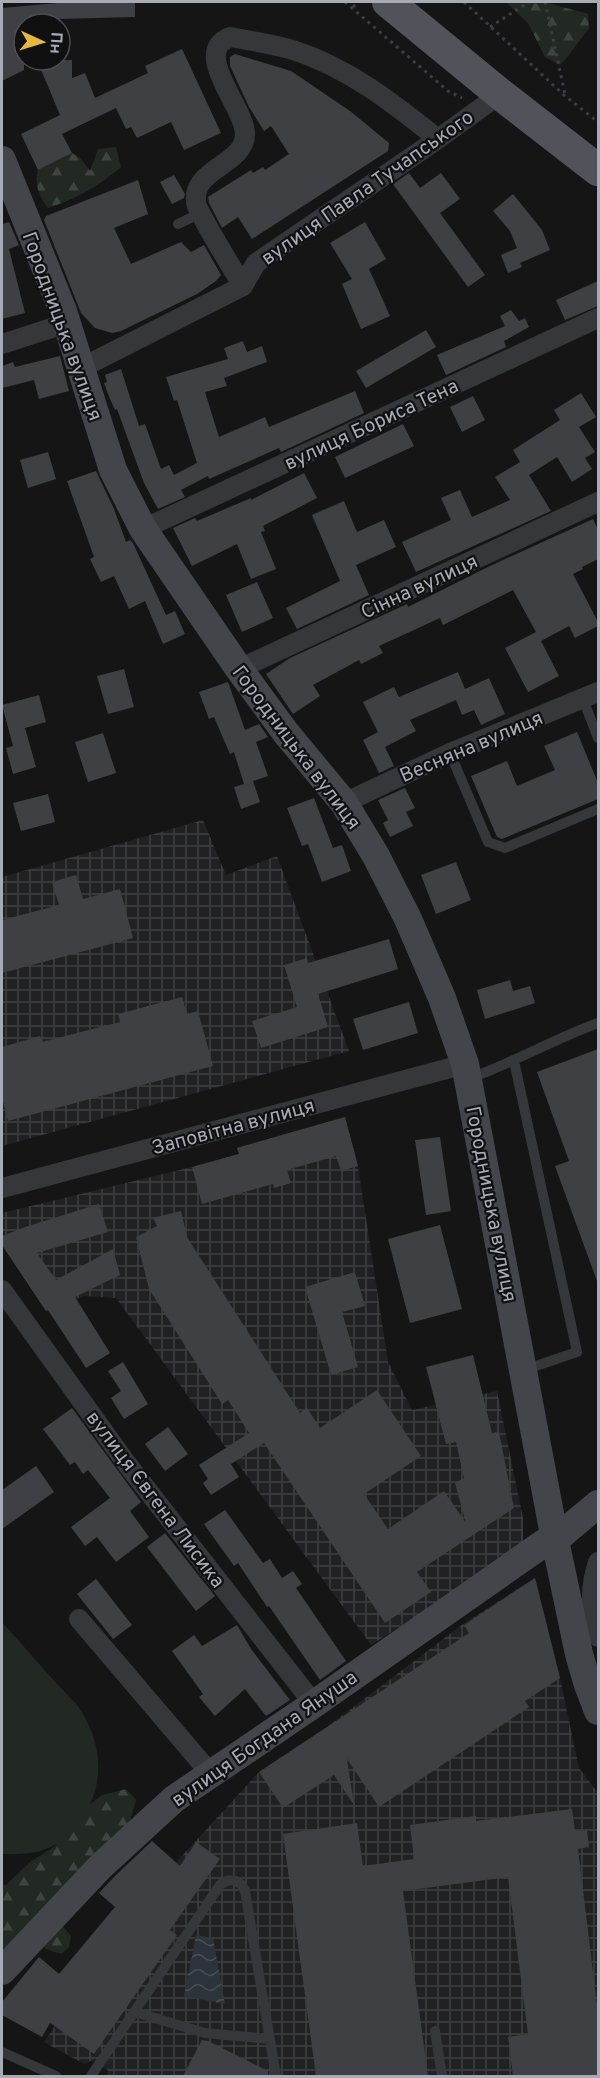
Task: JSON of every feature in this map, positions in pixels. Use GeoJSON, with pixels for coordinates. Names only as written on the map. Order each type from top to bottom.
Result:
{"type":"FeatureCollection","features":[{"type":"Feature","properties":{"kind":"main road"},"geometry":{"type":"LineString","coordinates":[[388,2],[598,170]]}},
{"type":"Feature","properties":{"kind":"street"},"geometry":{"type":"LineString","coordinates":[[412,2],[415,8],[522,99],[539,124]]}},
{"type":"Feature","properties":{"kind":"street"},"geometry":{"type":"LineString","coordinates":[[81,368],[199,300],[243,286],[195,203],[202,182],[209,173],[240,149],[245,135],[240,116],[215,60],[219,42],[230,37],[292,50],[337,67],[389,100],[438,139]]}},
{"type":"Feature","properties":{"kind":"street","name":"вулиця Павла Тучапського"},"geometry":{"type":"LineString","coordinates":[[243,286],[256,263],[501,94]]}},
{"type":"Feature","properties":{"kind":"street","name":"Городницька вулиця"},"geometry":{"type":"LineString","coordinates":[[2,160],[67,322],[113,470],[143,529],[239,669],[286,733],[344,803],[376,855],[408,919],[442,998],[467,1072],[555,1540],[579,1654],[598,1711]]}},
{"type":"Feature","properties":{"kind":"street","name":"вулиця Бориса Тена"},"geometry":{"type":"LineString","coordinates":[[143,529],[598,318]]}},
{"type":"Feature","properties":{"kind":"street"},"geometry":{"type":"LineString","coordinates":[[2,344],[67,322]]}},
{"type":"Feature","properties":{"kind":"street","name":"Сінна вулиця"},"geometry":{"type":"LineString","coordinates":[[239,669],[598,502]]}},
{"type":"Feature","properties":{"kind":"street","name":"Весняна вулиця"},"geometry":{"type":"LineString","coordinates":[[344,803],[450,753],[591,695]]}},
{"type":"Feature","properties":{"kind":"street","name":"Заповітна вулиця"},"geometry":{"type":"LineString","coordinates":[[2,1188],[467,1072]]}},
{"type":"Feature","properties":{"kind":"street","name":"вулиця Євгена Лисика"},"geometry":{"type":"LineString","coordinates":[[2,1290],[127,1464],[314,1704]]}},
{"type":"Feature","properties":{"kind":"street","name":"вулиця Богдана Януша"},"geometry":{"type":"LineString","coordinates":[[2,1971],[100,1867],[174,1799],[543,1543],[555,1540],[598,1504]]}},
{"type":"Feature","properties":{"kind":"street"},"geometry":{"type":"LineString","coordinates":[[598,1562],[592,1583],[593,1616],[598,1637]]}},
{"type":"Feature","properties":{"kind":"street"},"geometry":{"type":"LineString","coordinates":[[79,1619],[211,1774]]}},
{"type":"Feature","properties":{"kind":"lane"},"geometry":{"type":"LineString","coordinates":[[178,224],[201,213]]}},
{"type":"Feature","properties":{"kind":"lane"},"geometry":{"type":"LineString","coordinates":[[591,695],[598,738]]}},
{"type":"Feature","properties":{"kind":"lane"},"geometry":{"type":"LineString","coordinates":[[450,753],[488,842],[495,846],[506,848],[598,809]]}},
{"type":"Feature","properties":{"kind":"lane"},"geometry":{"type":"LineString","coordinates":[[467,1072],[514,1061],[567,1034],[598,1023]]}},
{"type":"Feature","properties":{"kind":"lane"},"geometry":{"type":"LineString","coordinates":[[514,1061],[577,1352],[523,1370]]}},
{"type":"Feature","properties":{"kind":"lane"},"geometry":{"type":"LineString","coordinates":[[91,2076],[220,1885],[234,1880],[243,1886],[276,2076]]}},
{"type":"Feature","properties":{"kind":"lane"},"geometry":{"type":"LineString","coordinates":[[135,2012],[205,2033],[270,2039]]}},
{"type":"Feature","properties":{"kind":"lane"},"geometry":{"type":"LineString","coordinates":[[435,2031],[442,2076]]}},
{"type":"Feature","properties":{"kind":"lane"},"geometry":{"type":"LineString","coordinates":[[2,2052],[56,2076]]}},
{"type":"Feature","properties":{"kind":"path"},"geometry":{"type":"LineString","coordinates":[[345,2],[448,91]]}},
{"type":"Feature","properties":{"kind":"path"},"geometry":{"type":"LineString","coordinates":[[353,7],[358,2]]}},
{"type":"Feature","properties":{"kind":"path"},"geometry":{"type":"LineString","coordinates":[[464,2],[565,96],[598,122]]}},
{"type":"Feature","properties":{"kind":"path"},"geometry":{"type":"LineString","coordinates":[[490,27],[529,2]]}},
{"type":"Feature","properties":{"kind":"path"},"geometry":{"type":"LineString","coordinates":[[545,2],[565,96]]}},
{"type":"Feature","properties":{"kind":"shaded area"},"geometry":{"type":"Polygon","coordinates":[[[203,820],[226,875],[277,856],[349,1051],[2,1146],[2,877],[203,820]]]}},
{"type":"Feature","properties":{"kind":"shaded area"},"geometry":{"type":"Polygon","coordinates":[[[345,1117],[358,1166],[388,1362],[412,1410],[497,1391],[523,1518],[523,1548],[371,1645],[116,1298],[84,1296],[46,1311],[2,1245],[2,1213],[239,1154],[237,1148],[345,1117]]]}},
{"type":"Feature","properties":{"kind":"shaded area"},"geometry":{"type":"Polygon","coordinates":[[[535,1578],[579,1768],[598,1793],[598,2076],[109,2076],[107,2075],[108,2070],[91,2061],[84,2064],[44,2042],[137,1905],[259,1772],[327,1727],[463,1624],[535,1578]]]}},
{"type":"Feature","properties":{"kind":"green space"},"geometry":{"type":"Polygon","coordinates":[[[506,2],[547,2],[588,14],[589,29],[560,65],[545,57],[528,23],[506,2]]]}},
{"type":"Feature","properties":{"kind":"green space"},"geometry":{"type":"Polygon","coordinates":[[[116,147],[121,167],[87,191],[48,208],[38,190],[38,170],[72,153],[80,158],[90,171],[98,149],[116,147]]]}},
{"type":"Feature","properties":{"kind":"green space"},"geometry":{"type":"Polygon","coordinates":[[[2,1622],[79,1707],[94,1738],[97,1752],[97,1780],[89,1807],[64,1838],[37,1852],[2,1854],[2,1622]]]}},
{"type":"Feature","properties":{"kind":"green space"},"geometry":{"type":"Polygon","coordinates":[[[126,1789],[136,1800],[128,1828],[61,1924],[71,1936],[69,1947],[61,1954],[46,1949],[40,1943],[2,1958],[2,1884],[6,1885],[30,1862],[54,1847],[85,1808],[102,1795],[126,1789]]]}},
{"type":"Feature","properties":{"kind":"water"},"geometry":{"type":"Polygon","coordinates":[[[196,1935],[213,1938],[225,2004],[184,1996],[196,1935]]]}},
{"type":"Feature","properties":{"kind":"building"},"geometry":{"type":"Polygon","coordinates":[[[69,2],[135,2],[135,17],[72,19],[72,12],[12,12],[12,72],[20,72],[2,81],[2,8],[69,2]]]}},
{"type":"Feature","properties":{"kind":"building"},"geometry":{"type":"Polygon","coordinates":[[[182,49],[221,133],[184,150],[171,122],[137,138],[131,127],[126,129],[116,108],[62,134],[72,153],[38,170],[21,134],[60,115],[42,72],[72,72],[72,78],[85,73],[95,98],[148,73],[145,66],[182,49]]]}},
{"type":"Feature","properties":{"kind":"building"},"geometry":{"type":"Polygon","coordinates":[[[235,54],[291,71],[350,111],[389,143],[388,151],[252,239],[238,217],[222,228],[208,197],[251,170],[253,173],[263,167],[265,170],[289,154],[271,126],[264,131],[249,107],[230,66],[230,57],[235,54]]]}},
{"type":"Feature","properties":{"kind":"building"},"geometry":{"type":"Polygon","coordinates":[[[409,173],[420,188],[441,173],[460,199],[440,213],[485,275],[468,287],[393,184],[409,173]]]}},
{"type":"Feature","properties":{"kind":"building"},"geometry":{"type":"Polygon","coordinates":[[[174,175],[185,194],[184,198],[172,204],[160,182],[174,175]]]}},
{"type":"Feature","properties":{"kind":"building"},"geometry":{"type":"Polygon","coordinates":[[[138,180],[148,214],[114,228],[131,264],[181,242],[191,252],[204,245],[221,275],[197,294],[121,331],[112,333],[95,328],[81,313],[44,220],[46,216],[138,180]]]}},
{"type":"Feature","properties":{"kind":"building"},"geometry":{"type":"Polygon","coordinates":[[[513,194],[542,230],[550,250],[520,263],[522,267],[508,273],[501,255],[517,248],[510,231],[493,211],[513,194]]]}},
{"type":"Feature","properties":{"kind":"building"},"geometry":{"type":"Polygon","coordinates":[[[9,222],[19,245],[9,249],[25,313],[2,319],[2,224],[9,222]]]}},
{"type":"Feature","properties":{"kind":"building"},"geometry":{"type":"Polygon","coordinates":[[[365,222],[386,259],[369,269],[390,316],[361,329],[342,284],[352,279],[330,243],[365,222]]]}},
{"type":"Feature","properties":{"kind":"building"},"geometry":{"type":"Polygon","coordinates":[[[598,281],[598,306],[565,320],[556,300],[598,281]]]}},
{"type":"Feature","properties":{"kind":"building"},"geometry":{"type":"Polygon","coordinates":[[[511,310],[519,321],[525,318],[529,327],[504,341],[506,347],[446,375],[437,355],[505,326],[500,316],[511,310]]]}},
{"type":"Feature","properties":{"kind":"building"},"geometry":{"type":"Polygon","coordinates":[[[426,330],[436,347],[366,388],[356,371],[426,330]]]}},
{"type":"Feature","properties":{"kind":"building"},"geometry":{"type":"Polygon","coordinates":[[[243,341],[247,352],[262,346],[267,362],[224,378],[227,386],[205,392],[219,437],[265,417],[269,427],[355,391],[364,413],[281,452],[279,448],[209,479],[208,476],[181,490],[185,497],[158,509],[144,483],[117,409],[115,410],[110,399],[104,383],[107,382],[105,375],[121,369],[139,426],[145,424],[161,469],[169,465],[174,475],[197,463],[177,400],[174,401],[166,377],[228,359],[224,348],[243,341]]]}},
{"type":"Feature","properties":{"kind":"building"},"geometry":{"type":"Polygon","coordinates":[[[60,356],[69,391],[39,399],[34,380],[2,388],[2,366],[13,362],[15,367],[60,356]]]}},
{"type":"Feature","properties":{"kind":"building"},"geometry":{"type":"Polygon","coordinates":[[[581,393],[596,417],[579,427],[595,452],[585,458],[592,469],[572,482],[557,457],[529,475],[551,511],[416,572],[402,542],[451,520],[441,498],[460,490],[472,517],[510,500],[495,477],[520,462],[513,450],[560,420],[554,410],[581,393]]]}},
{"type":"Feature","properties":{"kind":"building"},"geometry":{"type":"Polygon","coordinates":[[[473,396],[485,420],[462,432],[450,407],[473,396]]]}},
{"type":"Feature","properties":{"kind":"building"},"geometry":{"type":"Polygon","coordinates":[[[403,424],[414,446],[345,478],[335,457],[403,424]]]}},
{"type":"Feature","properties":{"kind":"building"},"geometry":{"type":"Polygon","coordinates":[[[48,452],[56,479],[28,488],[20,460],[48,452]]]}},
{"type":"Feature","properties":{"kind":"building"},"geometry":{"type":"Polygon","coordinates":[[[96,471],[126,542],[130,540],[133,543],[166,615],[175,611],[185,634],[163,644],[145,601],[129,609],[114,576],[101,582],[90,559],[94,557],[67,481],[96,471]]]}},
{"type":"Feature","properties":{"kind":"building"},"geometry":{"type":"Polygon","coordinates":[[[304,473],[317,498],[263,526],[265,531],[261,532],[276,569],[251,579],[237,544],[192,566],[173,528],[195,518],[197,521],[251,498],[251,500],[304,473]]]}},
{"type":"Feature","properties":{"kind":"building"},"geometry":{"type":"Polygon","coordinates":[[[344,501],[357,532],[384,520],[396,547],[356,565],[369,595],[297,629],[286,608],[340,581],[312,515],[344,501]]]}},
{"type":"Feature","properties":{"kind":"building"},"geometry":{"type":"Polygon","coordinates":[[[593,519],[598,530],[598,559],[573,574],[598,626],[575,638],[569,626],[541,641],[559,676],[528,692],[505,648],[536,632],[513,590],[443,625],[440,618],[379,646],[383,653],[361,664],[359,660],[313,685],[320,696],[293,714],[266,674],[290,658],[407,604],[408,607],[490,566],[593,519]]]}},
{"type":"Feature","properties":{"kind":"building"},"geometry":{"type":"Polygon","coordinates":[[[257,582],[273,618],[242,632],[226,595],[257,582]]]}},
{"type":"Feature","properties":{"kind":"building"},"geometry":{"type":"Polygon","coordinates":[[[124,669],[134,707],[108,714],[97,676],[124,669]]]}},
{"type":"Feature","properties":{"kind":"building"},"geometry":{"type":"Polygon","coordinates":[[[458,672],[465,689],[489,678],[505,714],[481,725],[474,710],[462,715],[456,700],[410,720],[416,731],[385,747],[394,766],[379,773],[363,740],[378,732],[363,702],[394,687],[399,697],[458,672]]]}},
{"type":"Feature","properties":{"kind":"building"},"geometry":{"type":"Polygon","coordinates":[[[228,682],[245,730],[259,724],[268,737],[256,742],[268,776],[253,781],[260,802],[241,809],[234,787],[244,784],[234,752],[230,754],[214,717],[209,719],[199,692],[228,682]]]}},
{"type":"Feature","properties":{"kind":"building"},"geometry":{"type":"Polygon","coordinates":[[[39,695],[46,722],[25,728],[36,767],[13,774],[6,748],[13,746],[2,705],[39,695]]]}},
{"type":"Feature","properties":{"kind":"building"},"geometry":{"type":"Polygon","coordinates":[[[577,732],[598,783],[598,799],[502,839],[497,837],[471,776],[507,761],[517,786],[555,770],[544,746],[577,732]]]}},
{"type":"Feature","properties":{"kind":"building"},"geometry":{"type":"Polygon","coordinates":[[[103,733],[116,773],[88,782],[75,742],[103,733]]]}},
{"type":"Feature","properties":{"kind":"building"},"geometry":{"type":"Polygon","coordinates":[[[405,788],[415,808],[406,812],[413,826],[390,837],[383,823],[388,820],[378,800],[405,788]]]}},
{"type":"Feature","properties":{"kind":"building"},"geometry":{"type":"Polygon","coordinates":[[[48,794],[55,822],[21,831],[13,803],[48,794]]]}},
{"type":"Feature","properties":{"kind":"building"},"geometry":{"type":"Polygon","coordinates":[[[314,798],[333,848],[342,845],[351,871],[322,882],[308,844],[302,846],[287,808],[314,798]]]}},
{"type":"Feature","properties":{"kind":"building"},"geometry":{"type":"Polygon","coordinates":[[[456,862],[471,900],[436,914],[421,875],[456,862]]]}},
{"type":"Feature","properties":{"kind":"building"},"geometry":{"type":"Polygon","coordinates":[[[76,875],[83,899],[120,889],[133,938],[2,973],[2,920],[59,905],[52,882],[76,875]]]}},
{"type":"Feature","properties":{"kind":"building"},"geometry":{"type":"Polygon","coordinates":[[[389,939],[398,969],[318,994],[328,1027],[261,1048],[252,1021],[297,1007],[284,965],[307,958],[308,963],[389,939]]]}},
{"type":"Feature","properties":{"kind":"building"},"geometry":{"type":"Polygon","coordinates":[[[510,980],[513,991],[530,986],[535,1003],[485,1019],[477,990],[510,980]]]}},
{"type":"Feature","properties":{"kind":"building"},"geometry":{"type":"Polygon","coordinates":[[[182,997],[187,1014],[198,1011],[213,1066],[8,1121],[2,1098],[2,1047],[40,1036],[42,1042],[120,1022],[118,1014],[182,997]]]}},
{"type":"Feature","properties":{"kind":"building"},"geometry":{"type":"Polygon","coordinates":[[[409,1002],[418,1033],[363,1050],[353,1019],[409,1002]]]}},
{"type":"Feature","properties":{"kind":"building"},"geometry":{"type":"Polygon","coordinates":[[[598,1049],[597,1281],[555,1166],[569,1161],[537,1072],[598,1049]]]}},
{"type":"Feature","properties":{"kind":"building"},"geometry":{"type":"Polygon","coordinates":[[[345,1117],[358,1166],[341,1171],[336,1156],[287,1170],[291,1183],[274,1188],[273,1184],[202,1204],[192,1167],[239,1154],[237,1148],[345,1117]]]}},
{"type":"Feature","properties":{"kind":"building"},"geometry":{"type":"Polygon","coordinates":[[[440,1137],[451,1211],[426,1215],[415,1140],[440,1137]]]}},
{"type":"Feature","properties":{"kind":"building"},"geometry":{"type":"Polygon","coordinates":[[[99,1204],[108,1232],[37,1253],[56,1280],[113,1249],[120,1275],[75,1297],[110,1353],[86,1368],[2,1245],[2,1236],[99,1204]]]}},
{"type":"Feature","properties":{"kind":"building"},"geometry":{"type":"Polygon","coordinates":[[[181,1211],[187,1237],[300,1413],[307,1408],[320,1428],[377,1390],[421,1456],[364,1494],[388,1529],[444,1491],[466,1523],[455,1483],[464,1478],[456,1442],[446,1444],[426,1367],[473,1355],[492,1433],[499,1432],[514,1508],[417,1572],[431,1592],[385,1623],[264,1443],[231,1464],[239,1477],[211,1495],[203,1483],[208,1479],[199,1465],[249,1433],[228,1400],[222,1404],[149,1289],[136,1237],[157,1226],[153,1218],[181,1211]]]}},
{"type":"Feature","properties":{"kind":"building"},"geometry":{"type":"Polygon","coordinates":[[[440,1225],[462,1309],[410,1323],[388,1239],[440,1225]]]}},
{"type":"Feature","properties":{"kind":"building"},"geometry":{"type":"Polygon","coordinates":[[[355,1272],[365,1306],[342,1312],[358,1367],[331,1375],[305,1287],[355,1272]]]}},
{"type":"Feature","properties":{"kind":"building"},"geometry":{"type":"Polygon","coordinates":[[[123,1362],[148,1404],[124,1419],[111,1398],[121,1391],[108,1371],[123,1362]]]}},
{"type":"Feature","properties":{"kind":"building"},"geometry":{"type":"Polygon","coordinates":[[[72,1408],[141,1502],[130,1511],[149,1537],[116,1562],[97,1537],[85,1546],[71,1527],[110,1498],[88,1470],[83,1474],[75,1462],[70,1465],[43,1429],[72,1408]]]}},
{"type":"Feature","properties":{"kind":"building"},"geometry":{"type":"Polygon","coordinates":[[[168,1427],[188,1454],[165,1471],[145,1444],[168,1427]]]}},
{"type":"Feature","properties":{"kind":"building"},"geometry":{"type":"Polygon","coordinates":[[[36,1466],[54,1492],[2,1529],[2,1490],[36,1466]]]}},
{"type":"Feature","properties":{"kind":"building"},"geometry":{"type":"Polygon","coordinates":[[[225,1510],[263,1563],[270,1559],[282,1578],[293,1571],[302,1584],[296,1588],[346,1661],[320,1680],[238,1563],[234,1566],[204,1524],[225,1510]]]}},
{"type":"Feature","properties":{"kind":"building"},"geometry":{"type":"Polygon","coordinates":[[[165,1533],[215,1596],[196,1611],[147,1547],[165,1533]]]}},
{"type":"Feature","properties":{"kind":"building"},"geometry":{"type":"Polygon","coordinates":[[[535,1578],[560,1678],[525,1701],[529,1707],[379,1807],[347,1759],[354,1805],[334,1775],[283,1808],[259,1772],[469,1633],[464,1625],[535,1578]]]}},
{"type":"Feature","properties":{"kind":"building"},"geometry":{"type":"Polygon","coordinates":[[[96,1579],[132,1625],[113,1639],[77,1594],[96,1579]]]}},
{"type":"Feature","properties":{"kind":"building"},"geometry":{"type":"Polygon","coordinates":[[[237,1625],[251,1649],[290,1700],[266,1716],[245,1689],[215,1716],[199,1697],[203,1694],[172,1651],[194,1635],[202,1646],[237,1625]]]}},
{"type":"Feature","properties":{"kind":"building"},"geometry":{"type":"Polygon","coordinates":[[[572,1809],[575,1831],[587,1830],[589,1847],[578,1849],[598,2013],[598,2076],[513,2076],[508,2037],[528,2034],[508,1877],[403,1891],[428,2076],[316,2076],[283,1834],[357,1823],[363,1866],[414,1859],[410,1825],[476,1816],[476,1821],[572,1809]]]}},
{"type":"Feature","properties":{"kind":"building"},"geometry":{"type":"Polygon","coordinates":[[[152,1841],[180,1866],[196,1842],[220,1859],[170,1930],[177,1935],[94,2054],[50,2023],[42,2037],[2,2015],[2,2002],[39,1957],[59,1974],[115,1907],[99,1893],[152,1841]]]}},
{"type":"Feature","properties":{"kind":"building"},"geometry":{"type":"Polygon","coordinates":[[[202,2040],[268,2071],[268,2076],[183,2076],[202,2040]]]}}]}
